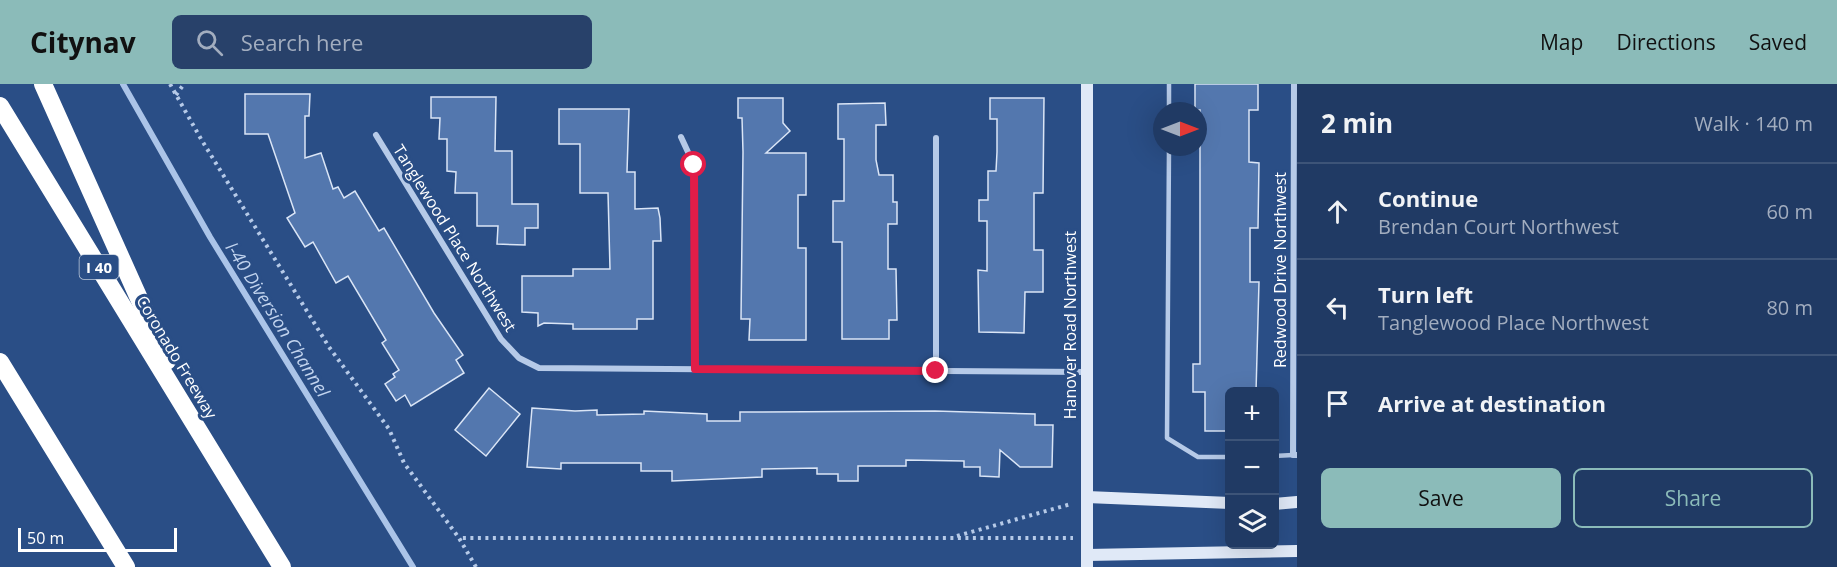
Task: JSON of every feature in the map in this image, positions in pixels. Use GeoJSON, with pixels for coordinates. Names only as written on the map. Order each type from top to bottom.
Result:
{"type":"FeatureCollection","features":[{"type":"Feature","properties":{"kind":"highway"},"geometry":{"type":"LineString","coordinates":[[43,84],[197,428]]}},
{"type":"Feature","properties":{"kind":"highway","name":"Coronado Freeway"},"geometry":{"type":"LineString","coordinates":[[0,106],[282,567]]}},
{"type":"Feature","properties":{"kind":"highway"},"geometry":{"type":"LineString","coordinates":[[0,362],[126,567]]}},
{"type":"Feature","properties":{"kind":"street","name":"Hanover Road Northwest"},"geometry":{"type":"LineString","coordinates":[[1087,84],[1087,561]]}},
{"type":"Feature","properties":{"kind":"street","name":"Redwood Drive Northwest"},"geometry":{"type":"LineString","coordinates":[[1294,84],[1295,455]]}},
{"type":"Feature","properties":{"kind":"street","name":"Tanglewood Place Northwest"},"geometry":{"type":"LineString","coordinates":[[376,135],[501,339],[519,358],[539,368],[1086,372]]}},
{"type":"Feature","properties":{"kind":"street"},"geometry":{"type":"LineString","coordinates":[[681,137],[694,165],[695,369]]}},
{"type":"Feature","properties":{"kind":"street"},"geometry":{"type":"LineString","coordinates":[[936,138],[936,371]]}},
{"type":"Feature","properties":{"kind":"street"},"geometry":{"type":"LineString","coordinates":[[1087,497],[1225,503]]}},
{"type":"Feature","properties":{"kind":"street"},"geometry":{"type":"LineString","coordinates":[[1279,504],[1297,502]]}},
{"type":"Feature","properties":{"kind":"street"},"geometry":{"type":"LineString","coordinates":[[1087,561],[1297,551]]}},
{"type":"Feature","properties":{"kind":"lane"},"geometry":{"type":"LineString","coordinates":[[1169,84],[1169,102]]}},
{"type":"Feature","properties":{"kind":"lane"},"geometry":{"type":"LineString","coordinates":[[1169,156],[1167,438],[1198,458],[1225,457]]}},
{"type":"Feature","properties":{"kind":"lane"},"geometry":{"type":"LineString","coordinates":[[1279,456],[1295,455]]}},
{"type":"Feature","properties":{"kind":"path"},"geometry":{"type":"LineString","coordinates":[[170,84],[329,348],[389,429],[404,463],[459,538],[476,567]]}},
{"type":"Feature","properties":{"kind":"path"},"geometry":{"type":"LineString","coordinates":[[176,95],[184,84]]}},
{"type":"Feature","properties":{"kind":"path"},"geometry":{"type":"LineString","coordinates":[[950,538],[1062,508],[1087,497]]}},
{"type":"Feature","properties":{"kind":"path"},"geometry":{"type":"LineString","coordinates":[[459,538],[1087,538]]}},
{"type":"Feature","properties":{"kind":"building"},"geometry":{"type":"Polygon","coordinates":[[[1195,84],[1258,84],[1258,110],[1249,110],[1249,162],[1259,163],[1258,228],[1250,228],[1250,282],[1259,282],[1256,387],[1225,387],[1225,431],[1205,431],[1205,392],[1193,392],[1193,364],[1200,364],[1200,156],[1207,156],[1207,102],[1195,102],[1195,84]]]}},
{"type":"Feature","properties":{"kind":"building"},"geometry":{"type":"Polygon","coordinates":[[[245,94],[310,94],[309,116],[305,116],[305,158],[321,153],[333,189],[338,187],[344,198],[355,191],[379,231],[384,228],[434,313],[463,355],[456,360],[464,373],[411,406],[405,395],[396,401],[385,384],[395,377],[393,374],[399,370],[382,343],[386,340],[348,276],[336,283],[313,242],[305,247],[287,218],[295,213],[268,134],[245,134],[245,94]]]}},
{"type":"Feature","properties":{"kind":"building"},"geometry":{"type":"Polygon","coordinates":[[[431,97],[496,97],[495,151],[512,151],[512,204],[538,204],[538,228],[525,228],[525,245],[497,244],[498,226],[477,226],[477,193],[455,193],[456,172],[447,171],[447,139],[439,139],[440,118],[431,118],[431,97]]]}},
{"type":"Feature","properties":{"kind":"building"},"geometry":{"type":"Polygon","coordinates":[[[738,98],[783,98],[783,123],[790,131],[766,153],[806,153],[806,195],[798,195],[798,248],[806,248],[806,340],[749,340],[750,319],[741,319],[743,152],[742,118],[738,118],[738,98]]]}},
{"type":"Feature","properties":{"kind":"building"},"geometry":{"type":"Polygon","coordinates":[[[990,98],[1044,98],[1043,193],[1034,193],[1034,250],[1043,250],[1043,292],[1025,292],[1024,333],[979,332],[978,270],[987,271],[987,221],[979,221],[979,200],[988,200],[988,171],[996,171],[997,152],[997,119],[990,119],[990,98]]]}},
{"type":"Feature","properties":{"kind":"building"},"geometry":{"type":"Polygon","coordinates":[[[885,103],[886,125],[876,125],[876,160],[879,175],[893,175],[893,202],[897,202],[897,224],[888,224],[888,269],[896,269],[897,320],[889,320],[889,339],[842,339],[842,242],[833,242],[833,201],[844,201],[844,139],[838,139],[838,104],[885,103]]]}},
{"type":"Feature","properties":{"kind":"building"},"geometry":{"type":"Polygon","coordinates":[[[559,109],[629,109],[627,172],[635,172],[635,209],[658,208],[661,241],[653,241],[653,319],[637,319],[637,329],[573,329],[573,324],[544,323],[538,326],[538,313],[522,312],[522,276],[573,276],[573,269],[610,269],[608,193],[580,193],[580,144],[559,144],[559,109]]]}},
{"type":"Feature","properties":{"kind":"building"},"geometry":{"type":"Polygon","coordinates":[[[489,388],[520,414],[486,456],[455,430],[489,388]]]}},
{"type":"Feature","properties":{"kind":"building"},"geometry":{"type":"Polygon","coordinates":[[[532,408],[597,410],[597,415],[644,414],[644,411],[707,414],[707,421],[740,421],[740,412],[935,411],[1035,414],[1035,425],[1053,425],[1052,467],[1020,467],[1000,450],[999,477],[980,476],[980,467],[964,467],[964,461],[906,460],[906,466],[858,466],[858,481],[838,481],[838,474],[817,474],[817,468],[762,469],[762,477],[672,481],[672,471],[641,471],[641,463],[561,463],[561,469],[527,467],[532,408]]]}},
{"type":"Feature","properties":{"kind":"waterway","name":"I-40 Diversion Channel"},"geometry":{"type":"LineString","coordinates":[[123,84],[210,237],[413,567]]}},
{"type":"Feature","properties":{"kind":"route"},"geometry":{"type":"LineString","coordinates":[[694,165],[695,369],[936,371]]}}]}
